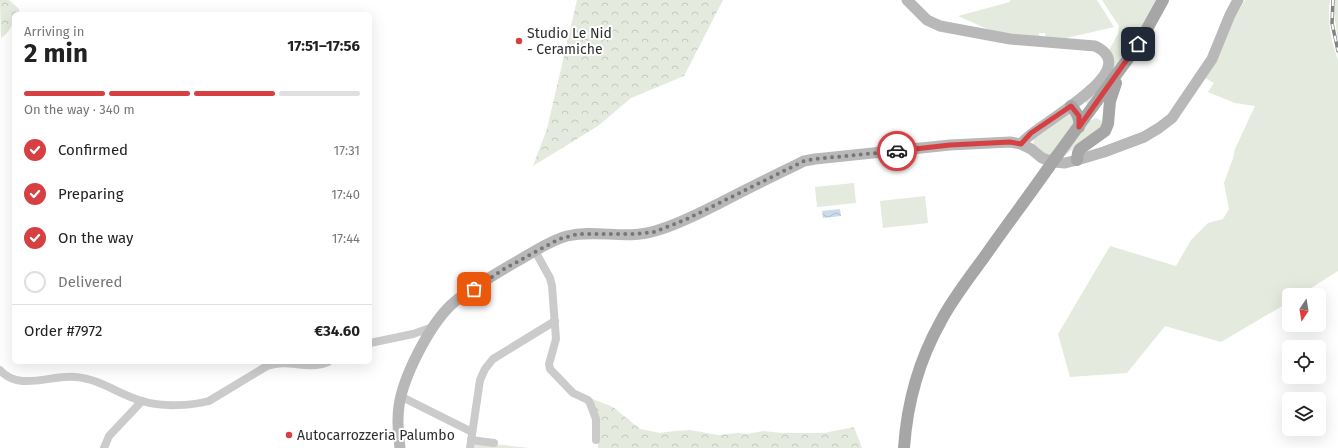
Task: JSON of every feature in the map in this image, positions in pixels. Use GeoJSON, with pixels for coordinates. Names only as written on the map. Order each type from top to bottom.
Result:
{"type":"FeatureCollection","features":[{"type":"Feature","properties":{"kind":"main road"},"geometry":{"type":"LineString","coordinates":[[904,448],[908,414],[915,381],[934,333],[956,297],[1052,162],[1125,64],[1163,0]]}},
{"type":"Feature","properties":{"kind":"main road"},"geometry":{"type":"LineString","coordinates":[[1077,160],[1080,149],[1105,131],[1108,124],[1112,94],[1125,64]]}},
{"type":"Feature","properties":{"kind":"main road"},"geometry":{"type":"LineString","coordinates":[[1075,103],[1087,109],[1089,112],[1102,116],[1105,124],[1105,131]]}},
{"type":"Feature","properties":{"kind":"main road"},"geometry":{"type":"LineString","coordinates":[[1075,103],[1079,116],[1079,127]]}},
{"type":"Feature","properties":{"kind":"street"},"geometry":{"type":"LineString","coordinates":[[907,0],[928,20],[940,26],[1010,39],[1088,45],[1096,46],[1102,49],[1109,62],[1107,72],[1092,89],[1075,103],[1031,133],[1021,144]]}},
{"type":"Feature","properties":{"kind":"street"},"geometry":{"type":"LineString","coordinates":[[400,448],[398,414],[400,396],[406,378],[433,327],[447,309],[463,296],[535,251],[554,241],[569,236],[654,232],[685,220],[794,166],[810,160],[950,145],[1010,142],[1021,144],[1048,161],[1060,163],[1077,160],[1104,152],[1144,137],[1160,128],[1172,118],[1212,58],[1238,0]]}},
{"type":"Feature","properties":{"kind":"street"},"geometry":{"type":"LineString","coordinates":[[535,251],[550,278],[552,286],[556,339],[549,364],[550,369],[573,393],[588,400],[590,403],[596,419],[596,440]]}},
{"type":"Feature","properties":{"kind":"street"},"geometry":{"type":"LineString","coordinates":[[471,440],[480,380],[489,362],[555,321]]}},
{"type":"Feature","properties":{"kind":"street"},"geometry":{"type":"LineString","coordinates":[[372,343],[413,334],[433,327]]}},
{"type":"Feature","properties":{"kind":"street"},"geometry":{"type":"LineString","coordinates":[[0,370],[10,378],[22,381],[63,377],[87,378],[142,401],[165,405],[203,403],[216,398],[267,366],[273,364]]}},
{"type":"Feature","properties":{"kind":"street"},"geometry":{"type":"LineString","coordinates":[[299,364],[311,366],[323,364]]}},
{"type":"Feature","properties":{"kind":"street"},"geometry":{"type":"LineString","coordinates":[[400,396],[471,440],[494,443]]}},
{"type":"Feature","properties":{"kind":"street"},"geometry":{"type":"LineString","coordinates":[[104,448],[109,436],[142,401]]}},
{"type":"Feature","properties":{"kind":"green space"},"geometry":{"type":"Polygon","coordinates":[[[0,0],[9,0],[19,9],[20,12],[12,12],[12,23],[6,34],[1,38],[0,0]]]}},
{"type":"Feature","properties":{"kind":"green space"},"geometry":{"type":"Polygon","coordinates":[[[577,0],[723,0],[684,76],[631,98],[598,126],[533,166],[547,129],[577,0]]]}},
{"type":"Feature","properties":{"kind":"green space"},"geometry":{"type":"Polygon","coordinates":[[[1010,0],[1097,0],[1114,27],[1058,40],[1046,39],[1045,33],[1039,33],[1040,38],[992,31],[958,16],[1010,2],[1010,0]]]}},
{"type":"Feature","properties":{"kind":"green space"},"geometry":{"type":"Polygon","coordinates":[[[1102,0],[1157,0],[1133,41],[1087,104],[1085,100],[1113,64],[1113,58],[1109,50],[1118,34],[1119,26],[1102,0]]]}},
{"type":"Feature","properties":{"kind":"green space"},"geometry":{"type":"Polygon","coordinates":[[[1245,0],[1330,0],[1330,31],[1338,60],[1338,271],[1311,288],[1282,288],[1282,306],[1221,342],[1165,326],[1127,373],[1070,377],[1058,334],[1110,246],[1176,266],[1191,240],[1208,223],[1223,219],[1229,209],[1224,183],[1235,149],[1255,106],[1235,103],[1208,92],[1214,83],[1205,78],[1218,58],[1236,15],[1245,0]]]}},
{"type":"Feature","properties":{"kind":"green space"},"geometry":{"type":"Polygon","coordinates":[[[1335,0],[1338,0],[1338,42],[1334,13],[1335,0]]]}},
{"type":"Feature","properties":{"kind":"green space"},"geometry":{"type":"Polygon","coordinates":[[[1070,114],[1075,122],[1049,158],[1033,146],[1034,139],[1066,115],[1070,114]]]}},
{"type":"Feature","properties":{"kind":"green space"},"geometry":{"type":"Polygon","coordinates":[[[1096,118],[1102,121],[1103,126],[1060,159],[1089,121],[1096,118]]]}},
{"type":"Feature","properties":{"kind":"green space"},"geometry":{"type":"Polygon","coordinates":[[[854,183],[856,203],[817,207],[815,187],[854,183]]]}},
{"type":"Feature","properties":{"kind":"green space"},"geometry":{"type":"Polygon","coordinates":[[[925,196],[928,223],[883,228],[880,201],[925,196]]]}},
{"type":"Feature","properties":{"kind":"green space"},"geometry":{"type":"Polygon","coordinates":[[[590,398],[613,407],[640,429],[660,433],[690,430],[718,435],[738,433],[747,434],[763,431],[782,433],[824,433],[854,427],[862,448],[598,448],[598,413],[590,398]]]}},
{"type":"Feature","properties":{"kind":"green space"},"geometry":{"type":"Polygon","coordinates":[[[474,442],[530,448],[473,448],[474,442]]]}},
{"type":"Feature","properties":{"kind":"water"},"geometry":{"type":"Polygon","coordinates":[[[840,209],[841,216],[823,218],[822,211],[840,209]]]}},
{"type":"Feature","properties":{"kind":"railway"},"geometry":{"type":"LineString","coordinates":[[1333,0],[1332,23],[1338,51]]}},
{"type":"Feature","properties":{"kind":"way so far"},"geometry":{"type":"LineString","coordinates":[[474,289],[504,269],[559,239],[578,234],[634,234],[654,232],[685,220],[804,161],[897,151]]}},
{"type":"Feature","properties":{"kind":"place","name":"Studio Le Nid - Ceramiche"},"geometry":{"type":"Point","coordinates":[519,41]}},
{"type":"Feature","properties":{"kind":"place","name":"Autocarrozzeria Palumbo"},"geometry":{"type":"Point","coordinates":[289,435]}},
{"type":"Feature","properties":{"kind":"route"},"geometry":{"type":"LineString","coordinates":[[897,151],[950,145],[1010,142],[1021,144],[1023,140],[1031,133],[1071,106],[1079,116],[1079,127],[1138,44]]}}]}
